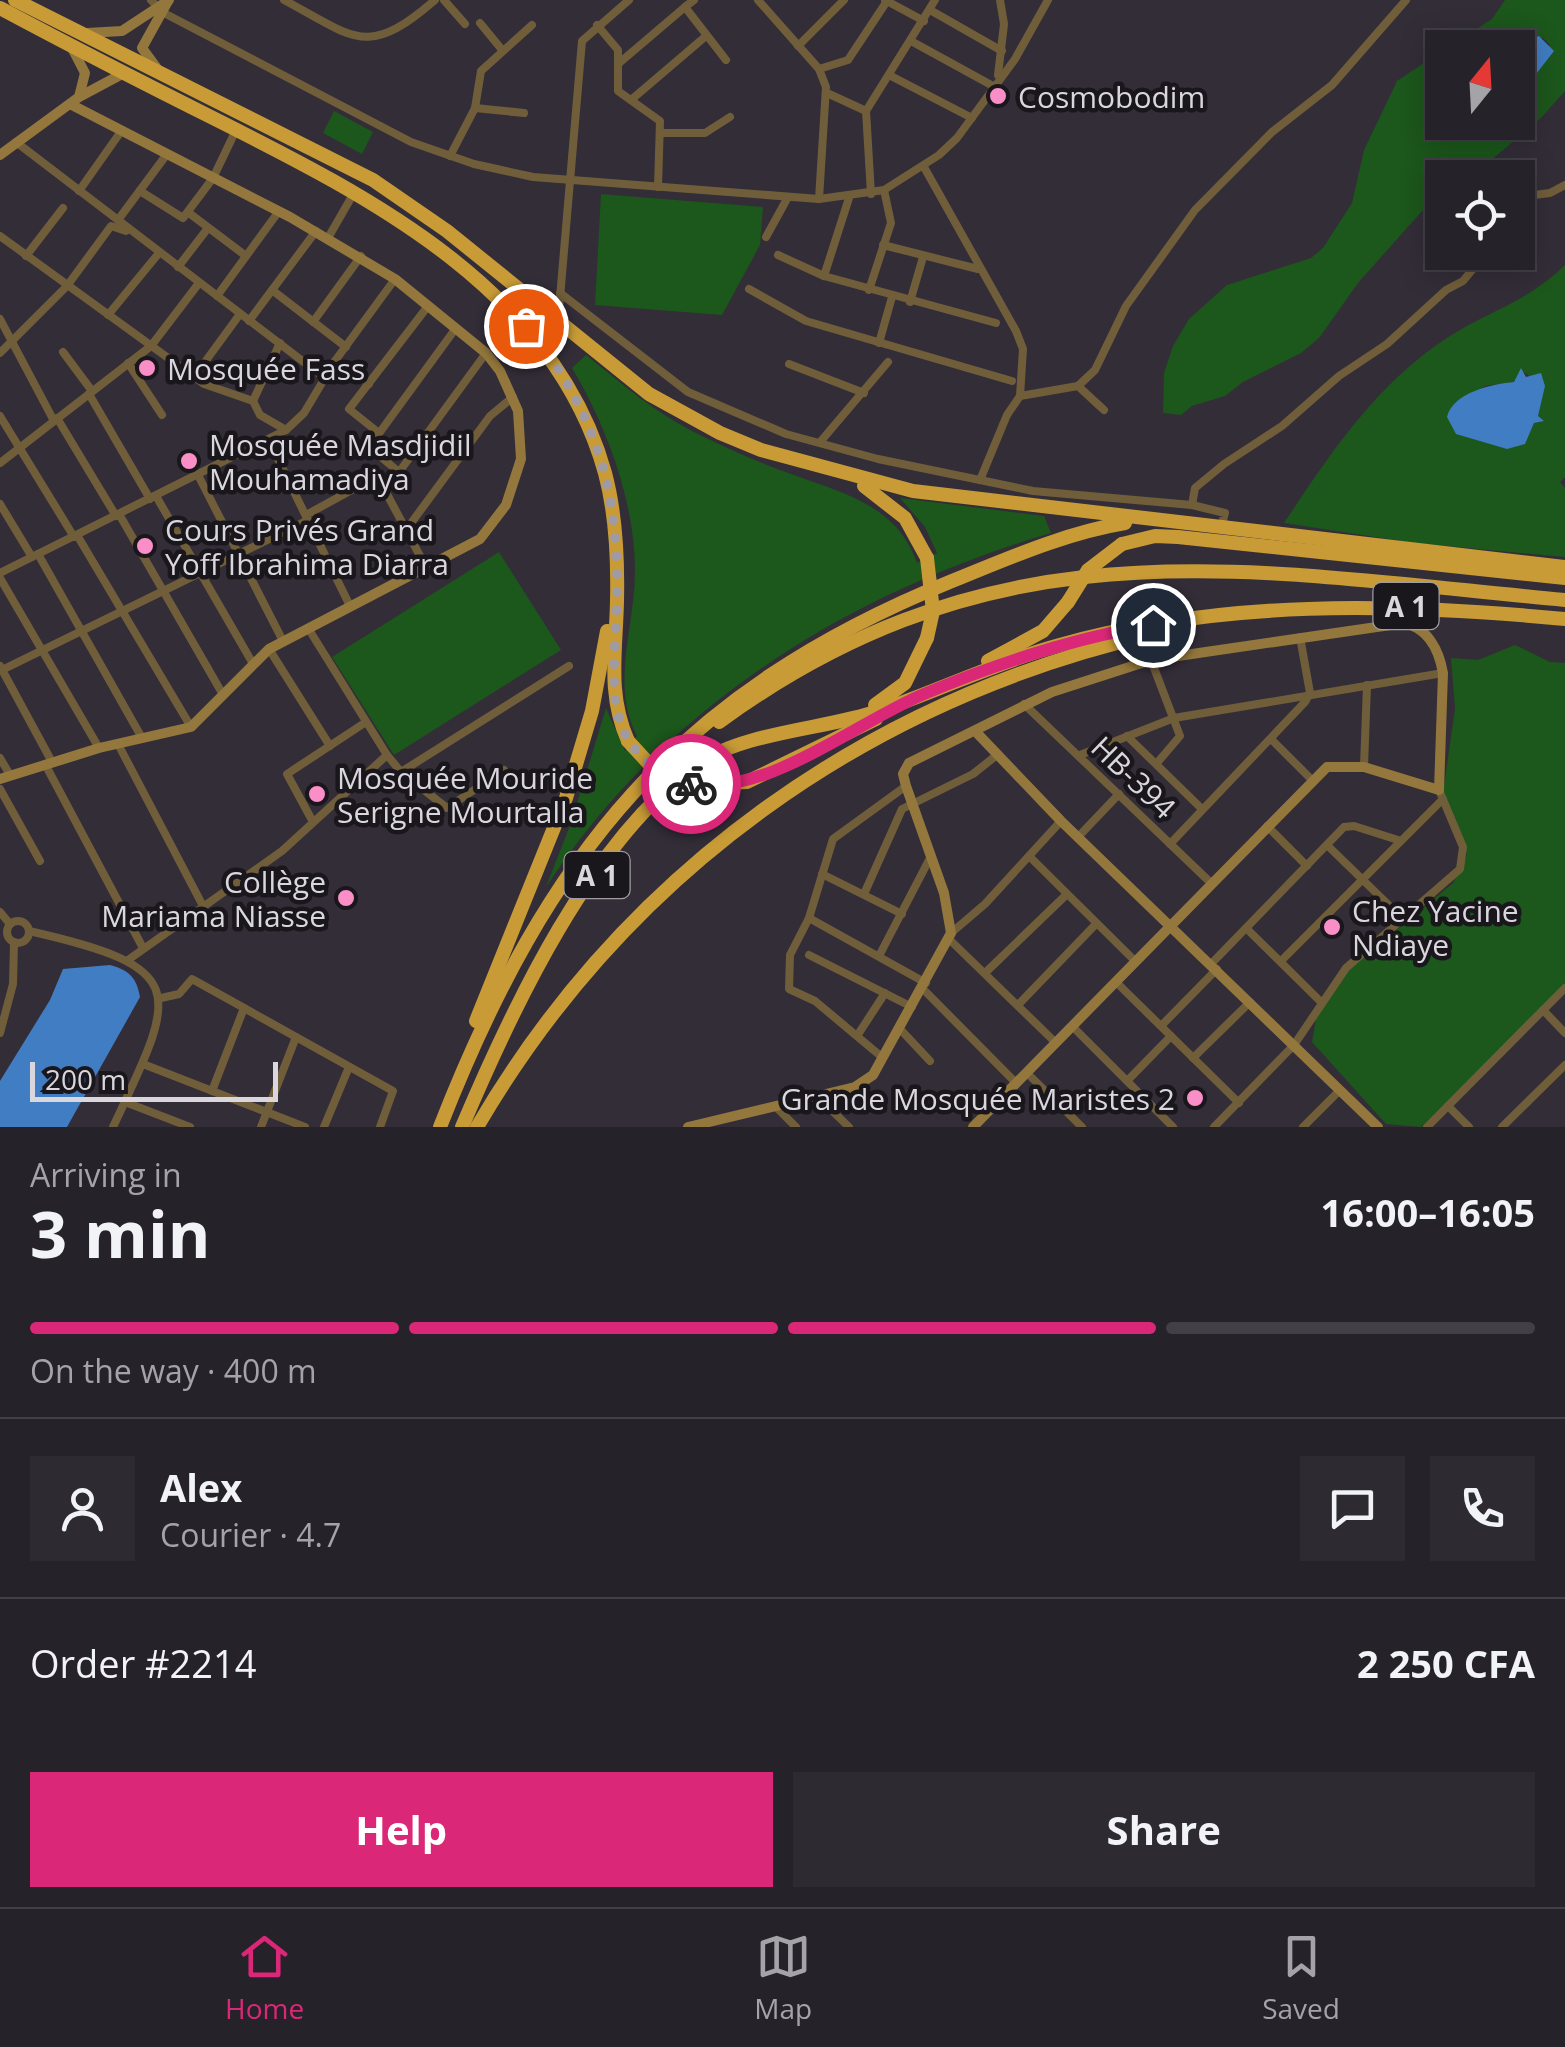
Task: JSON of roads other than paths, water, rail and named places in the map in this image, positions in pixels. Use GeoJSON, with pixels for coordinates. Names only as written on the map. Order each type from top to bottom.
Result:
{"type":"FeatureCollection","features":[{"type":"Feature","properties":{"kind":"highway"},"geometry":{"type":"LineString","coordinates":[[15,0],[50,19]]}},
{"type":"Feature","properties":{"kind":"highway"},"geometry":{"type":"LineString","coordinates":[[0,8],[71,38],[175,82],[391,190],[681,413],[780,456],[860,484],[892,504],[919,537],[927,558],[933,611],[914,670],[897,692],[878,715],[747,782],[692,785],[652,767],[628,742],[617,714],[612,682],[617,576],[605,474],[586,421],[550,355],[518,317],[478,280],[355,191],[124,73],[71,38],[30,0]]}},
{"type":"Feature","properties":{"kind":"highway"},"geometry":{"type":"LineString","coordinates":[[817,468],[894,487],[1000,503],[1565,567]]}},
{"type":"Feature","properties":{"kind":"highway"},"geometry":{"type":"LineString","coordinates":[[670,757],[700,724],[730,702],[788,660],[852,625],[1071,535],[1146,520]]}},
{"type":"Feature","properties":{"kind":"highway"},"geometry":{"type":"LineString","coordinates":[[922,695],[1043,631],[1088,570],[1122,544],[1156,536],[1565,578]]}},
{"type":"Feature","properties":{"kind":"highway","name":"A 1"},"geometry":{"type":"LineString","coordinates":[[440,1127],[458,1080],[530,929],[591,842],[670,757],[772,684],[838,646],[938,606],[1057,578],[1162,569],[1230,570],[1565,600]]}},
{"type":"Feature","properties":{"kind":"highway"},"geometry":{"type":"LineString","coordinates":[[458,1080],[487,989],[544,859],[573,779],[592,711],[617,576]]}},
{"type":"Feature","properties":{"kind":"highway","name":"A 1"},"geometry":{"type":"LineString","coordinates":[[478,1127],[533,1040],[603,954],[692,866],[801,782],[900,723],[1023,671],[1140,637],[1247,615],[1373,605],[1565,619]]}},
{"type":"Feature","properties":{"kind":"highway"},"geometry":{"type":"LineString","coordinates":[[922,695],[1080,639],[1247,615]]}},
{"type":"Feature","properties":{"kind":"highway"},"geometry":{"type":"LineString","coordinates":[[828,725],[897,692]]}},
{"type":"Feature","properties":{"kind":"highway","name":"A 1"},"geometry":{"type":"LineString","coordinates":[[462,1127],[508,1023],[556,936],[652,806],[711,756],[878,715],[922,695]]}},
{"type":"Feature","properties":{"kind":"street"},"geometry":{"type":"LineString","coordinates":[[74,100],[85,74],[71,38],[122,31],[169,0]]}},
{"type":"Feature","properties":{"kind":"street"},"geometry":{"type":"LineString","coordinates":[[284,0],[367,39],[392,34],[435,0]]}},
{"type":"Feature","properties":{"kind":"street"},"geometry":{"type":"LineString","coordinates":[[444,0],[465,24]]}},
{"type":"Feature","properties":{"kind":"street"},"geometry":{"type":"LineString","coordinates":[[618,64],[694,0]]}},
{"type":"Feature","properties":{"kind":"street"},"geometry":{"type":"LineString","coordinates":[[758,0],[819,69],[827,93],[818,198]]}},
{"type":"Feature","properties":{"kind":"street"},"geometry":{"type":"LineString","coordinates":[[798,46],[844,0]]}},
{"type":"Feature","properties":{"kind":"street"},"geometry":{"type":"LineString","coordinates":[[871,194],[866,111],[935,0]]}},
{"type":"Feature","properties":{"kind":"street"},"geometry":{"type":"LineString","coordinates":[[995,83],[1002,51],[1000,0]]}},
{"type":"Feature","properties":{"kind":"street"},"geometry":{"type":"LineString","coordinates":[[156,6],[395,134],[502,171],[568,180],[848,198],[884,190],[924,167],[972,118],[1015,59],[1048,0]]}},
{"type":"Feature","properties":{"kind":"street"},"geometry":{"type":"LineString","coordinates":[[1020,396],[1078,386],[1095,370],[1126,306],[1194,210],[1272,132],[1332,86],[1406,0]]}},
{"type":"Feature","properties":{"kind":"street"},"geometry":{"type":"LineString","coordinates":[[558,321],[582,41],[624,1]]}},
{"type":"Feature","properties":{"kind":"street"},"geometry":{"type":"LineString","coordinates":[[819,69],[848,60],[889,1],[924,22]]}},
{"type":"Feature","properties":{"kind":"street"},"geometry":{"type":"LineString","coordinates":[[156,6],[142,48],[154,66],[175,82]]}},
{"type":"Feature","properties":{"kind":"street"},"geometry":{"type":"LineString","coordinates":[[686,7],[726,60]]}},
{"type":"Feature","properties":{"kind":"street"},"geometry":{"type":"LineString","coordinates":[[930,10],[1002,51]]}},
{"type":"Feature","properties":{"kind":"street"},"geometry":{"type":"LineString","coordinates":[[480,23],[503,50]]}},
{"type":"Feature","properties":{"kind":"street"},"geometry":{"type":"LineString","coordinates":[[450,156],[475,108],[482,71],[532,25]]}},
{"type":"Feature","properties":{"kind":"street"},"geometry":{"type":"LineString","coordinates":[[597,25],[618,50],[616,86],[655,115],[662,133],[658,187]]}},
{"type":"Feature","properties":{"kind":"street"},"geometry":{"type":"LineString","coordinates":[[631,100],[706,36]]}},
{"type":"Feature","properties":{"kind":"street"},"geometry":{"type":"LineString","coordinates":[[911,41],[995,83]]}},
{"type":"Feature","properties":{"kind":"street"},"geometry":{"type":"LineString","coordinates":[[0,155],[74,100],[124,73]]}},
{"type":"Feature","properties":{"kind":"street"},"geometry":{"type":"LineString","coordinates":[[889,75],[972,118]]}},
{"type":"Feature","properties":{"kind":"street"},"geometry":{"type":"LineString","coordinates":[[827,93],[866,111]]}},
{"type":"Feature","properties":{"kind":"street"},"geometry":{"type":"LineString","coordinates":[[0,758],[5,777],[99,748],[191,727],[269,649],[480,539],[506,505],[521,458],[520,423],[513,397],[486,353],[395,279],[361,256],[122,130],[74,100]]}},
{"type":"Feature","properties":{"kind":"street"},"geometry":{"type":"LineString","coordinates":[[475,108],[524,113]]}},
{"type":"Feature","properties":{"kind":"street"},"geometry":{"type":"LineString","coordinates":[[662,133],[705,133],[730,117]]}},
{"type":"Feature","properties":{"kind":"street"},"geometry":{"type":"LineString","coordinates":[[79,191],[122,130]]}},
{"type":"Feature","properties":{"kind":"street"},"geometry":{"type":"LineString","coordinates":[[140,191],[176,217],[189,213],[213,178],[236,130]]}},
{"type":"Feature","properties":{"kind":"street"},"geometry":{"type":"LineString","coordinates":[[16,142],[326,379]]}},
{"type":"Feature","properties":{"kind":"street"},"geometry":{"type":"LineString","coordinates":[[118,220],[167,154]]}},
{"type":"Feature","properties":{"kind":"street"},"geometry":{"type":"LineString","coordinates":[[924,167],[1023,349],[1020,396],[980,480]]}},
{"type":"Feature","properties":{"kind":"street"},"geometry":{"type":"LineString","coordinates":[[1535,195],[1565,185]]}},
{"type":"Feature","properties":{"kind":"street"},"geometry":{"type":"LineString","coordinates":[[869,290],[892,216],[884,190]]}},
{"type":"Feature","properties":{"kind":"street"},"geometry":{"type":"LineString","coordinates":[[328,238],[355,191]]}},
{"type":"Feature","properties":{"kind":"street"},"geometry":{"type":"LineString","coordinates":[[766,238],[788,197]]}},
{"type":"Feature","properties":{"kind":"street"},"geometry":{"type":"LineString","coordinates":[[824,276],[848,198]]}},
{"type":"Feature","properties":{"kind":"street"},"geometry":{"type":"LineString","coordinates":[[26,256],[63,208]]}},
{"type":"Feature","properties":{"kind":"street"},"geometry":{"type":"LineString","coordinates":[[217,296],[279,211]]}},
{"type":"Feature","properties":{"kind":"street"},"geometry":{"type":"LineString","coordinates":[[189,213],[246,256]]}},
{"type":"Feature","properties":{"kind":"street"},"geometry":{"type":"LineString","coordinates":[[0,354],[67,286],[111,226],[140,238]]}},
{"type":"Feature","properties":{"kind":"street"},"geometry":{"type":"LineString","coordinates":[[178,267],[208,228]]}},
{"type":"Feature","properties":{"kind":"street"},"geometry":{"type":"LineString","coordinates":[[249,321],[316,231]]}},
{"type":"Feature","properties":{"kind":"street"},"geometry":{"type":"LineString","coordinates":[[0,236],[194,378],[253,401],[260,415],[286,430]]}},
{"type":"Feature","properties":{"kind":"street"},"geometry":{"type":"LineString","coordinates":[[882,245],[978,270]]}},
{"type":"Feature","properties":{"kind":"street"},"geometry":{"type":"LineString","coordinates":[[108,316],[159,253]]}},
{"type":"Feature","properties":{"kind":"street"},"geometry":{"type":"LineString","coordinates":[[778,255],[824,276],[996,323]]}},
{"type":"Feature","properties":{"kind":"street"},"geometry":{"type":"LineString","coordinates":[[313,322],[361,256]]}},
{"type":"Feature","properties":{"kind":"street"},"geometry":{"type":"LineString","coordinates":[[910,302],[924,257]]}},
{"type":"Feature","properties":{"kind":"street"},"geometry":{"type":"LineString","coordinates":[[1192,505],[1195,488],[1387,344],[1472,270]]}},
{"type":"Feature","properties":{"kind":"street"},"geometry":{"type":"LineString","coordinates":[[99,748],[0,576],[286,430],[395,279]]}},
{"type":"Feature","properties":{"kind":"street"},"geometry":{"type":"LineString","coordinates":[[0,463],[150,346],[199,284]]}},
{"type":"Feature","properties":{"kind":"street"},"geometry":{"type":"LineString","coordinates":[[750,289],[806,322],[1012,382]]}},
{"type":"Feature","properties":{"kind":"street"},"geometry":{"type":"LineString","coordinates":[[272,290],[346,347]]}},
{"type":"Feature","properties":{"kind":"street"},"geometry":{"type":"LineString","coordinates":[[560,294],[688,392],[786,434],[878,459],[1033,491],[1192,505],[1225,513],[1220,530]]}},
{"type":"Feature","properties":{"kind":"street"},"geometry":{"type":"LineString","coordinates":[[879,343],[892,297]]}},
{"type":"Feature","properties":{"kind":"street"},"geometry":{"type":"LineString","coordinates":[[379,433],[350,412],[428,306]]}},
{"type":"Feature","properties":{"kind":"street"},"geometry":{"type":"LineString","coordinates":[[194,378],[240,314]]}},
{"type":"Feature","properties":{"kind":"street"},"geometry":{"type":"LineString","coordinates":[[0,319],[11,345],[222,693]]}},
{"type":"Feature","properties":{"kind":"street"},"geometry":{"type":"LineString","coordinates":[[399,472],[373,450],[372,442],[456,328]]}},
{"type":"Feature","properties":{"kind":"street"},"geometry":{"type":"LineString","coordinates":[[253,401],[280,344]]}},
{"type":"Feature","properties":{"kind":"street"},"geometry":{"type":"LineString","coordinates":[[62,352],[252,662]]}},
{"type":"Feature","properties":{"kind":"street"},"geometry":{"type":"LineString","coordinates":[[386,490],[486,353]]}},
{"type":"Feature","properties":{"kind":"street"},"geometry":{"type":"LineString","coordinates":[[335,361],[369,384]]}},
{"type":"Feature","properties":{"kind":"street"},"geometry":{"type":"LineString","coordinates":[[821,441],[888,362]]}},
{"type":"Feature","properties":{"kind":"street"},"geometry":{"type":"LineString","coordinates":[[128,363],[162,415]]}},
{"type":"Feature","properties":{"kind":"street"},"geometry":{"type":"LineString","coordinates":[[788,364],[864,393]]}},
{"type":"Feature","properties":{"kind":"street"},"geometry":{"type":"LineString","coordinates":[[1078,386],[1104,410]]}},
{"type":"Feature","properties":{"kind":"street"},"geometry":{"type":"LineString","coordinates":[[406,530],[490,416],[513,397]]}},
{"type":"Feature","properties":{"kind":"street"},"geometry":{"type":"LineString","coordinates":[[0,416],[191,727]]}},
{"type":"Feature","properties":{"kind":"street"},"geometry":{"type":"LineString","coordinates":[[780,456],[786,434]]}},
{"type":"Feature","properties":{"kind":"street"},"geometry":{"type":"LineString","coordinates":[[269,440],[350,606]]}},
{"type":"Feature","properties":{"kind":"street"},"geometry":{"type":"LineString","coordinates":[[198,475],[284,640]]}},
{"type":"Feature","properties":{"kind":"street"},"geometry":{"type":"LineString","coordinates":[[143,948],[1,669],[241,553],[370,480],[386,490],[427,570]]}},
{"type":"Feature","properties":{"kind":"street"},"geometry":{"type":"LineString","coordinates":[[0,504],[82,631],[142,738]]}},
{"type":"Feature","properties":{"kind":"street"},"geometry":{"type":"LineString","coordinates":[[1056,1043],[951,936],[903,774],[909,764],[1024,704],[1151,660],[1300,636],[1411,624],[1424,631],[1434,646],[1443,673],[1441,794],[1463,848],[1463,862],[1454,876],[1353,960],[1294,1045],[1214,1127]]}},
{"type":"Feature","properties":{"kind":"street"},"geometry":{"type":"LineString","coordinates":[[308,628],[386,755],[447,808],[504,770]]}},
{"type":"Feature","properties":{"kind":"street"},"geometry":{"type":"LineString","coordinates":[[1170,844],[1273,740],[1310,693],[1300,636]]}},
{"type":"Feature","properties":{"kind":"street"},"geometry":{"type":"LineString","coordinates":[[269,649],[330,746]]}},
{"type":"Feature","properties":{"kind":"street"},"geometry":{"type":"LineString","coordinates":[[1151,660],[1174,718],[1178,742],[1158,763]]}},
{"type":"Feature","properties":{"kind":"street"},"geometry":{"type":"LineString","coordinates":[[401,772],[569,666]]}},
{"type":"Feature","properties":{"kind":"street"},"geometry":{"type":"LineString","coordinates":[[1080,755],[1174,718],[1443,673]]}},
{"type":"Feature","properties":{"kind":"street"},"geometry":{"type":"LineString","coordinates":[[1364,768],[1368,685]]}},
{"type":"Feature","properties":{"kind":"street","name":"HB-394"},"geometry":{"type":"LineString","coordinates":[[1024,704],[1211,883]]}},
{"type":"Feature","properties":{"kind":"street"},"geometry":{"type":"LineString","coordinates":[[314,822],[287,774],[366,722]]}},
{"type":"Feature","properties":{"kind":"street"},"geometry":{"type":"LineString","coordinates":[[976,732],[1374,1126]]}},
{"type":"Feature","properties":{"kind":"street"},"geometry":{"type":"LineString","coordinates":[[1127,736],[1202,809]]}},
{"type":"Feature","properties":{"kind":"street"},"geometry":{"type":"LineString","coordinates":[[1273,740],[1312,781]]}},
{"type":"Feature","properties":{"kind":"street"},"geometry":{"type":"LineString","coordinates":[[118,744],[203,906]]}},
{"type":"Feature","properties":{"kind":"street"},"geometry":{"type":"LineString","coordinates":[[128,960],[314,822],[386,755]]}},
{"type":"Feature","properties":{"kind":"street"},"geometry":{"type":"LineString","coordinates":[[864,894],[902,809],[974,774],[997,756]]}},
{"type":"Feature","properties":{"kind":"street"},"geometry":{"type":"LineString","coordinates":[[973,1127],[1267,826],[1333,764],[1364,768],[1441,794]]}},
{"type":"Feature","properties":{"kind":"street"},"geometry":{"type":"LineString","coordinates":[[883,1058],[815,1001],[789,989],[790,955],[808,918],[835,836],[906,786]]}},
{"type":"Feature","properties":{"kind":"street"},"geometry":{"type":"LineString","coordinates":[[0,789],[40,861]]}},
{"type":"Feature","properties":{"kind":"street"},"geometry":{"type":"LineString","coordinates":[[1078,836],[1119,794]]}},
{"type":"Feature","properties":{"kind":"street"},"geometry":{"type":"LineString","coordinates":[[1281,961],[1441,794]]}},
{"type":"Feature","properties":{"kind":"street"},"geometry":{"type":"LineString","coordinates":[[688,1127],[865,1082],[900,1030],[951,936],[1062,821]]}},
{"type":"Feature","properties":{"kind":"street"},"geometry":{"type":"LineString","coordinates":[[1161,1026],[1246,928],[1349,825],[1398,840]]}},
{"type":"Feature","properties":{"kind":"street"},"geometry":{"type":"LineString","coordinates":[[1267,826],[1306,866]]}},
{"type":"Feature","properties":{"kind":"street"},"geometry":{"type":"LineString","coordinates":[[1327,845],[1404,918]]}},
{"type":"Feature","properties":{"kind":"street"},"geometry":{"type":"LineString","coordinates":[[1029,856],[1135,962]]}},
{"type":"Feature","properties":{"kind":"street"},"geometry":{"type":"LineString","coordinates":[[879,956],[930,858]]}},
{"type":"Feature","properties":{"kind":"street"},"geometry":{"type":"LineString","coordinates":[[822,874],[902,914]]}},
{"type":"Feature","properties":{"kind":"street"},"geometry":{"type":"LineString","coordinates":[[985,973],[1065,896]]}},
{"type":"Feature","properties":{"kind":"street"},"geometry":{"type":"LineString","coordinates":[[0,912],[10,924]]}},
{"type":"Feature","properties":{"kind":"street"},"geometry":{"type":"LineString","coordinates":[[808,918],[925,986],[1016,1083]]}},
{"type":"Feature","properties":{"kind":"street"},"geometry":{"type":"LineString","coordinates":[[10,924],[24,922],[30,931],[128,960],[145,972],[161,998],[157,1035],[114,1127]]}},
{"type":"Feature","properties":{"kind":"street"},"geometry":{"type":"LineString","coordinates":[[0,1032],[13,984],[14,942],[7,934],[10,924]]}},
{"type":"Feature","properties":{"kind":"street"},"geometry":{"type":"LineString","coordinates":[[1018,1005],[1095,925]]}},
{"type":"Feature","properties":{"kind":"street"},"geometry":{"type":"LineString","coordinates":[[1246,928],[1321,1002]]}},
{"type":"Feature","properties":{"kind":"street"},"geometry":{"type":"LineString","coordinates":[[14,942],[25,941],[30,931]]}},
{"type":"Feature","properties":{"kind":"street"},"geometry":{"type":"LineString","coordinates":[[808,955],[912,1008]]}},
{"type":"Feature","properties":{"kind":"street"},"geometry":{"type":"LineString","coordinates":[[161,998],[179,994],[192,978],[393,1092],[380,1127]]}},
{"type":"Feature","properties":{"kind":"street"},"geometry":{"type":"LineString","coordinates":[[1116,982],[1240,1102]]}},
{"type":"Feature","properties":{"kind":"street"},"geometry":{"type":"LineString","coordinates":[[1427,1127],[1565,988]]}},
{"type":"Feature","properties":{"kind":"street"},"geometry":{"type":"LineString","coordinates":[[857,1036],[885,993]]}},
{"type":"Feature","properties":{"kind":"street"},"geometry":{"type":"LineString","coordinates":[[1193,1058],[1250,1002]]}},
{"type":"Feature","properties":{"kind":"street"},"geometry":{"type":"LineString","coordinates":[[212,1091],[244,1008]]}},
{"type":"Feature","properties":{"kind":"street"},"geometry":{"type":"LineString","coordinates":[[1543,1010],[1565,1033]]}},
{"type":"Feature","properties":{"kind":"street"},"geometry":{"type":"LineString","coordinates":[[1074,1027],[1173,1127]]}},
{"type":"Feature","properties":{"kind":"street"},"geometry":{"type":"LineString","coordinates":[[900,1030],[930,1061]]}},
{"type":"Feature","properties":{"kind":"street"},"geometry":{"type":"LineString","coordinates":[[1127,1082],[1171,1036]]}},
{"type":"Feature","properties":{"kind":"street"},"geometry":{"type":"LineString","coordinates":[[261,1127],[296,1037]]}},
{"type":"Feature","properties":{"kind":"street"},"geometry":{"type":"LineString","coordinates":[[143,1064],[305,1127]]}},
{"type":"Feature","properties":{"kind":"street"},"geometry":{"type":"LineString","coordinates":[[324,1127],[348,1066]]}},
{"type":"Feature","properties":{"kind":"street"},"geometry":{"type":"LineString","coordinates":[[1502,1127],[1565,1066]]}},
{"type":"Feature","properties":{"kind":"street"},"geometry":{"type":"LineString","coordinates":[[1027,1073],[1082,1127]]}},
{"type":"Feature","properties":{"kind":"street"},"geometry":{"type":"LineString","coordinates":[[1304,1127],[1340,1090]]}},
{"type":"Feature","properties":{"kind":"street"},"geometry":{"type":"LineString","coordinates":[[817,1096],[849,1127]]}},
{"type":"Feature","properties":{"kind":"street"},"geometry":{"type":"LineString","coordinates":[[125,1102],[190,1127]]}},
{"type":"Feature","properties":{"kind":"street"},"geometry":{"type":"LineString","coordinates":[[776,1106],[796,1127]]}},
{"type":"Feature","properties":{"kind":"street"},"geometry":{"type":"LineString","coordinates":[[1448,1106],[1468,1127]]}},
{"type":"Feature","properties":{"kind":"street"},"geometry":{"type":"LineString","coordinates":[[1060,1127],[1071,1116]]}},
{"type":"Feature","properties":{"kind":"water"},"geometry":{"type":"Polygon","coordinates":[[[1539,36],[1554,51],[1535,75],[1535,38],[1539,36]]]}},
{"type":"Feature","properties":{"kind":"water"},"geometry":{"type":"Polygon","coordinates":[[[1521,368],[1526,377],[1541,373],[1545,386],[1538,416],[1544,421],[1534,423],[1525,444],[1507,449],[1456,434],[1447,417],[1457,401],[1485,387],[1514,382],[1521,368]]]}},
{"type":"Feature","properties":{"kind":"water"},"geometry":{"type":"Polygon","coordinates":[[[110,965],[131,976],[140,997],[67,1127],[0,1127],[0,1081],[50,1000],[63,969],[110,965]]]}},
{"type":"Feature","properties":{"kind":"place","name":"Cosmobodim"},"geometry":{"type":"Point","coordinates":[998,96]}},
{"type":"Feature","properties":{"kind":"place","name":"Mosquée Fass"},"geometry":{"type":"Point","coordinates":[147,368]}},
{"type":"Feature","properties":{"kind":"place","name":"Mosquée Masdjidil Mouhamadiya"},"geometry":{"type":"Point","coordinates":[189,461]}},
{"type":"Feature","properties":{"kind":"place","name":"Cours Privés Grand Yoff Ibrahima Diarra"},"geometry":{"type":"Point","coordinates":[145,546]}},
{"type":"Feature","properties":{"kind":"place","name":"Mosquée Mouride Serigne Mourtalla"},"geometry":{"type":"Point","coordinates":[317,794]}},
{"type":"Feature","properties":{"kind":"place","name":"Collège Mariama Niasse"},"geometry":{"type":"Point","coordinates":[346,898]}},
{"type":"Feature","properties":{"kind":"place","name":"Chez Yacine Ndiaye"},"geometry":{"type":"Point","coordinates":[1332,927]}},
{"type":"Feature","properties":{"kind":"place","name":"Grande Mosquée Maristes 2"},"geometry":{"type":"Point","coordinates":[1195,1098]}}]}
